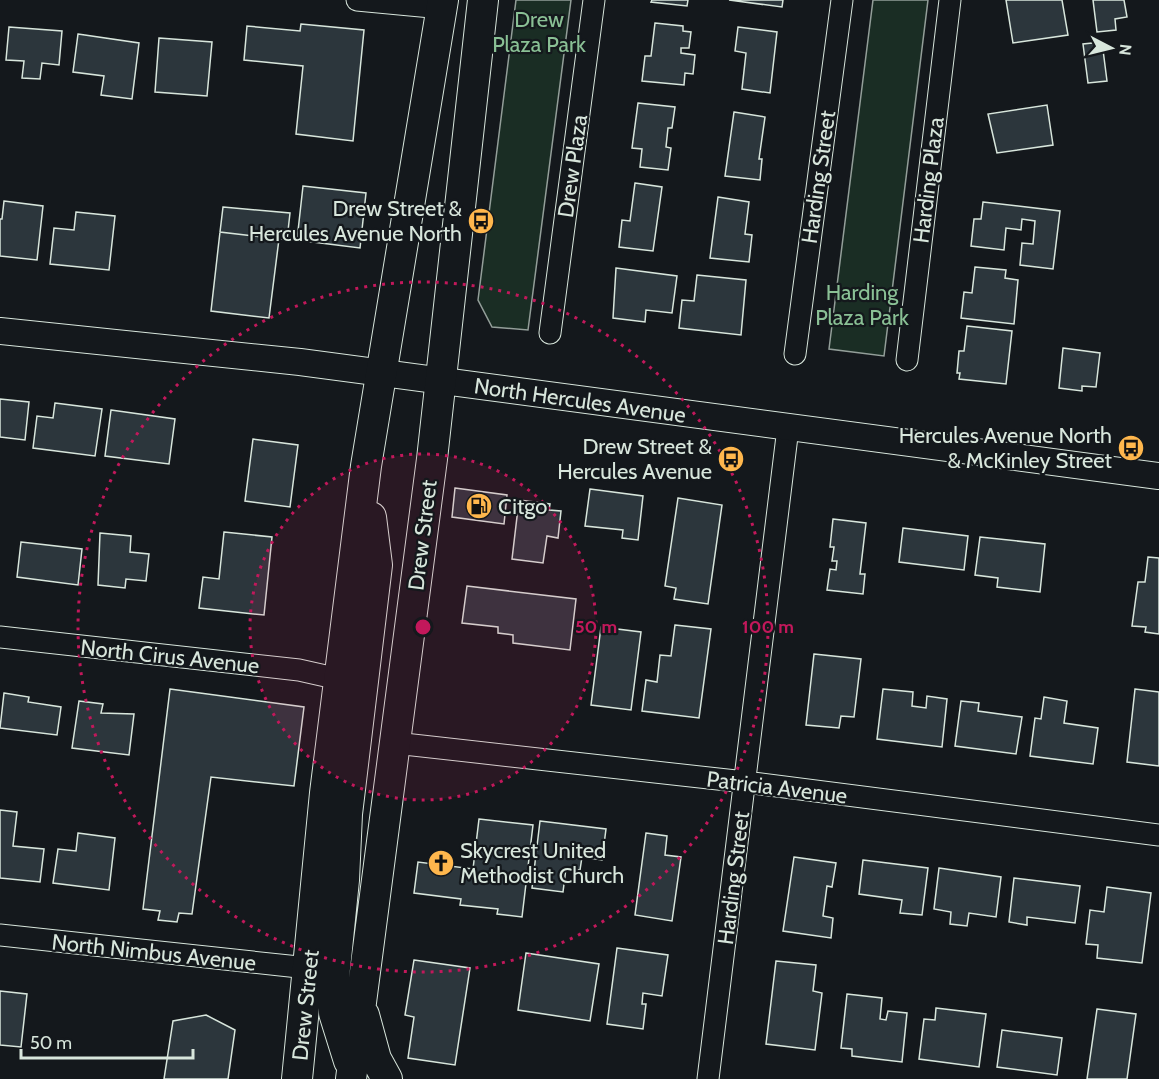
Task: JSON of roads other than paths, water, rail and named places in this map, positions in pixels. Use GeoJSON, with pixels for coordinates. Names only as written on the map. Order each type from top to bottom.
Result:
{"type":"FeatureCollection","features":[{"type":"Feature","properties":{"kind":"main road","name":"Drew Street"},"geometry":{"type":"LineString","coordinates":[[353,1076],[441,381],[483,0]]}},
{"type":"Feature","properties":{"kind":"main road","name":"Drew Street"},"geometry":{"type":"LineString","coordinates":[[353,1076],[334,1013],[334,978],[345,879],[350,687],[366,466],[442,4]]}},
{"type":"Feature","properties":{"kind":"main road","name":"Drew Street"},"geometry":{"type":"LineString","coordinates":[[297,1079],[308,968],[350,687]]}},
{"type":"Feature","properties":{"kind":"main road"},"geometry":{"type":"LineString","coordinates":[[350,687],[370,707],[375,721],[376,737],[368,815],[377,879]]}},
{"type":"Feature","properties":{"kind":"main road"},"geometry":{"type":"LineString","coordinates":[[361,1003],[376,1059],[387,1079]]}},
{"type":"Feature","properties":{"kind":"street"},"geometry":{"type":"LineString","coordinates":[[357,0],[442,4]]}},
{"type":"Feature","properties":{"kind":"street","name":"Drew Plaza"},"geometry":{"type":"LineString","coordinates":[[550,333],[594,0]]}},
{"type":"Feature","properties":{"kind":"street","name":"Harding Street"},"geometry":{"type":"LineString","coordinates":[[795,354],[842,0]]}},
{"type":"Feature","properties":{"kind":"street","name":"Harding Plaza"},"geometry":{"type":"LineString","coordinates":[[907,360],[950,0]]}},
{"type":"Feature","properties":{"kind":"street","name":"North Hercules Avenue"},"geometry":{"type":"LineString","coordinates":[[0,331],[381,373],[1159,476]]}},
{"type":"Feature","properties":{"kind":"street","name":"Harding Street"},"geometry":{"type":"LineString","coordinates":[[708,1079],[788,428]]}},
{"type":"Feature","properties":{"kind":"street","name":"North Cirus Avenue"},"geometry":{"type":"LineString","coordinates":[[0,637],[293,669],[350,687]]}},
{"type":"Feature","properties":{"kind":"street","name":"Patricia Avenue"},"geometry":{"type":"LineString","coordinates":[[395,743],[745,783],[1159,835]]}},
{"type":"Feature","properties":{"kind":"street","name":"North Nimbus Avenue"},"geometry":{"type":"LineString","coordinates":[[0,935],[308,968]]}},
{"type":"Feature","properties":{"kind":"place","name":"Drew Street & Hercules Avenue North"},"geometry":{"type":"Point","coordinates":[481,221]}},
{"type":"Feature","properties":{"kind":"place","name":"Hercules Avenue North & McKinley Street"},"geometry":{"type":"Point","coordinates":[1131,448]}},
{"type":"Feature","properties":{"kind":"place","name":"Drew Street & Hercules Avenue"},"geometry":{"type":"Point","coordinates":[731,459]}},
{"type":"Feature","properties":{"kind":"place","name":"Citgo"},"geometry":{"type":"Point","coordinates":[479,506]}},
{"type":"Feature","properties":{"kind":"place","name":"Skycrest United Methodist Church"},"geometry":{"type":"Point","coordinates":[441,863]}},
{"type":"Feature","properties":{"kind":"park label","name":"Drew Plaza Park"},"geometry":{"type":"Point","coordinates":[539,32]}},
{"type":"Feature","properties":{"kind":"park label","name":"Harding Plaza Park"},"geometry":{"type":"Point","coordinates":[862,304]}}]}
